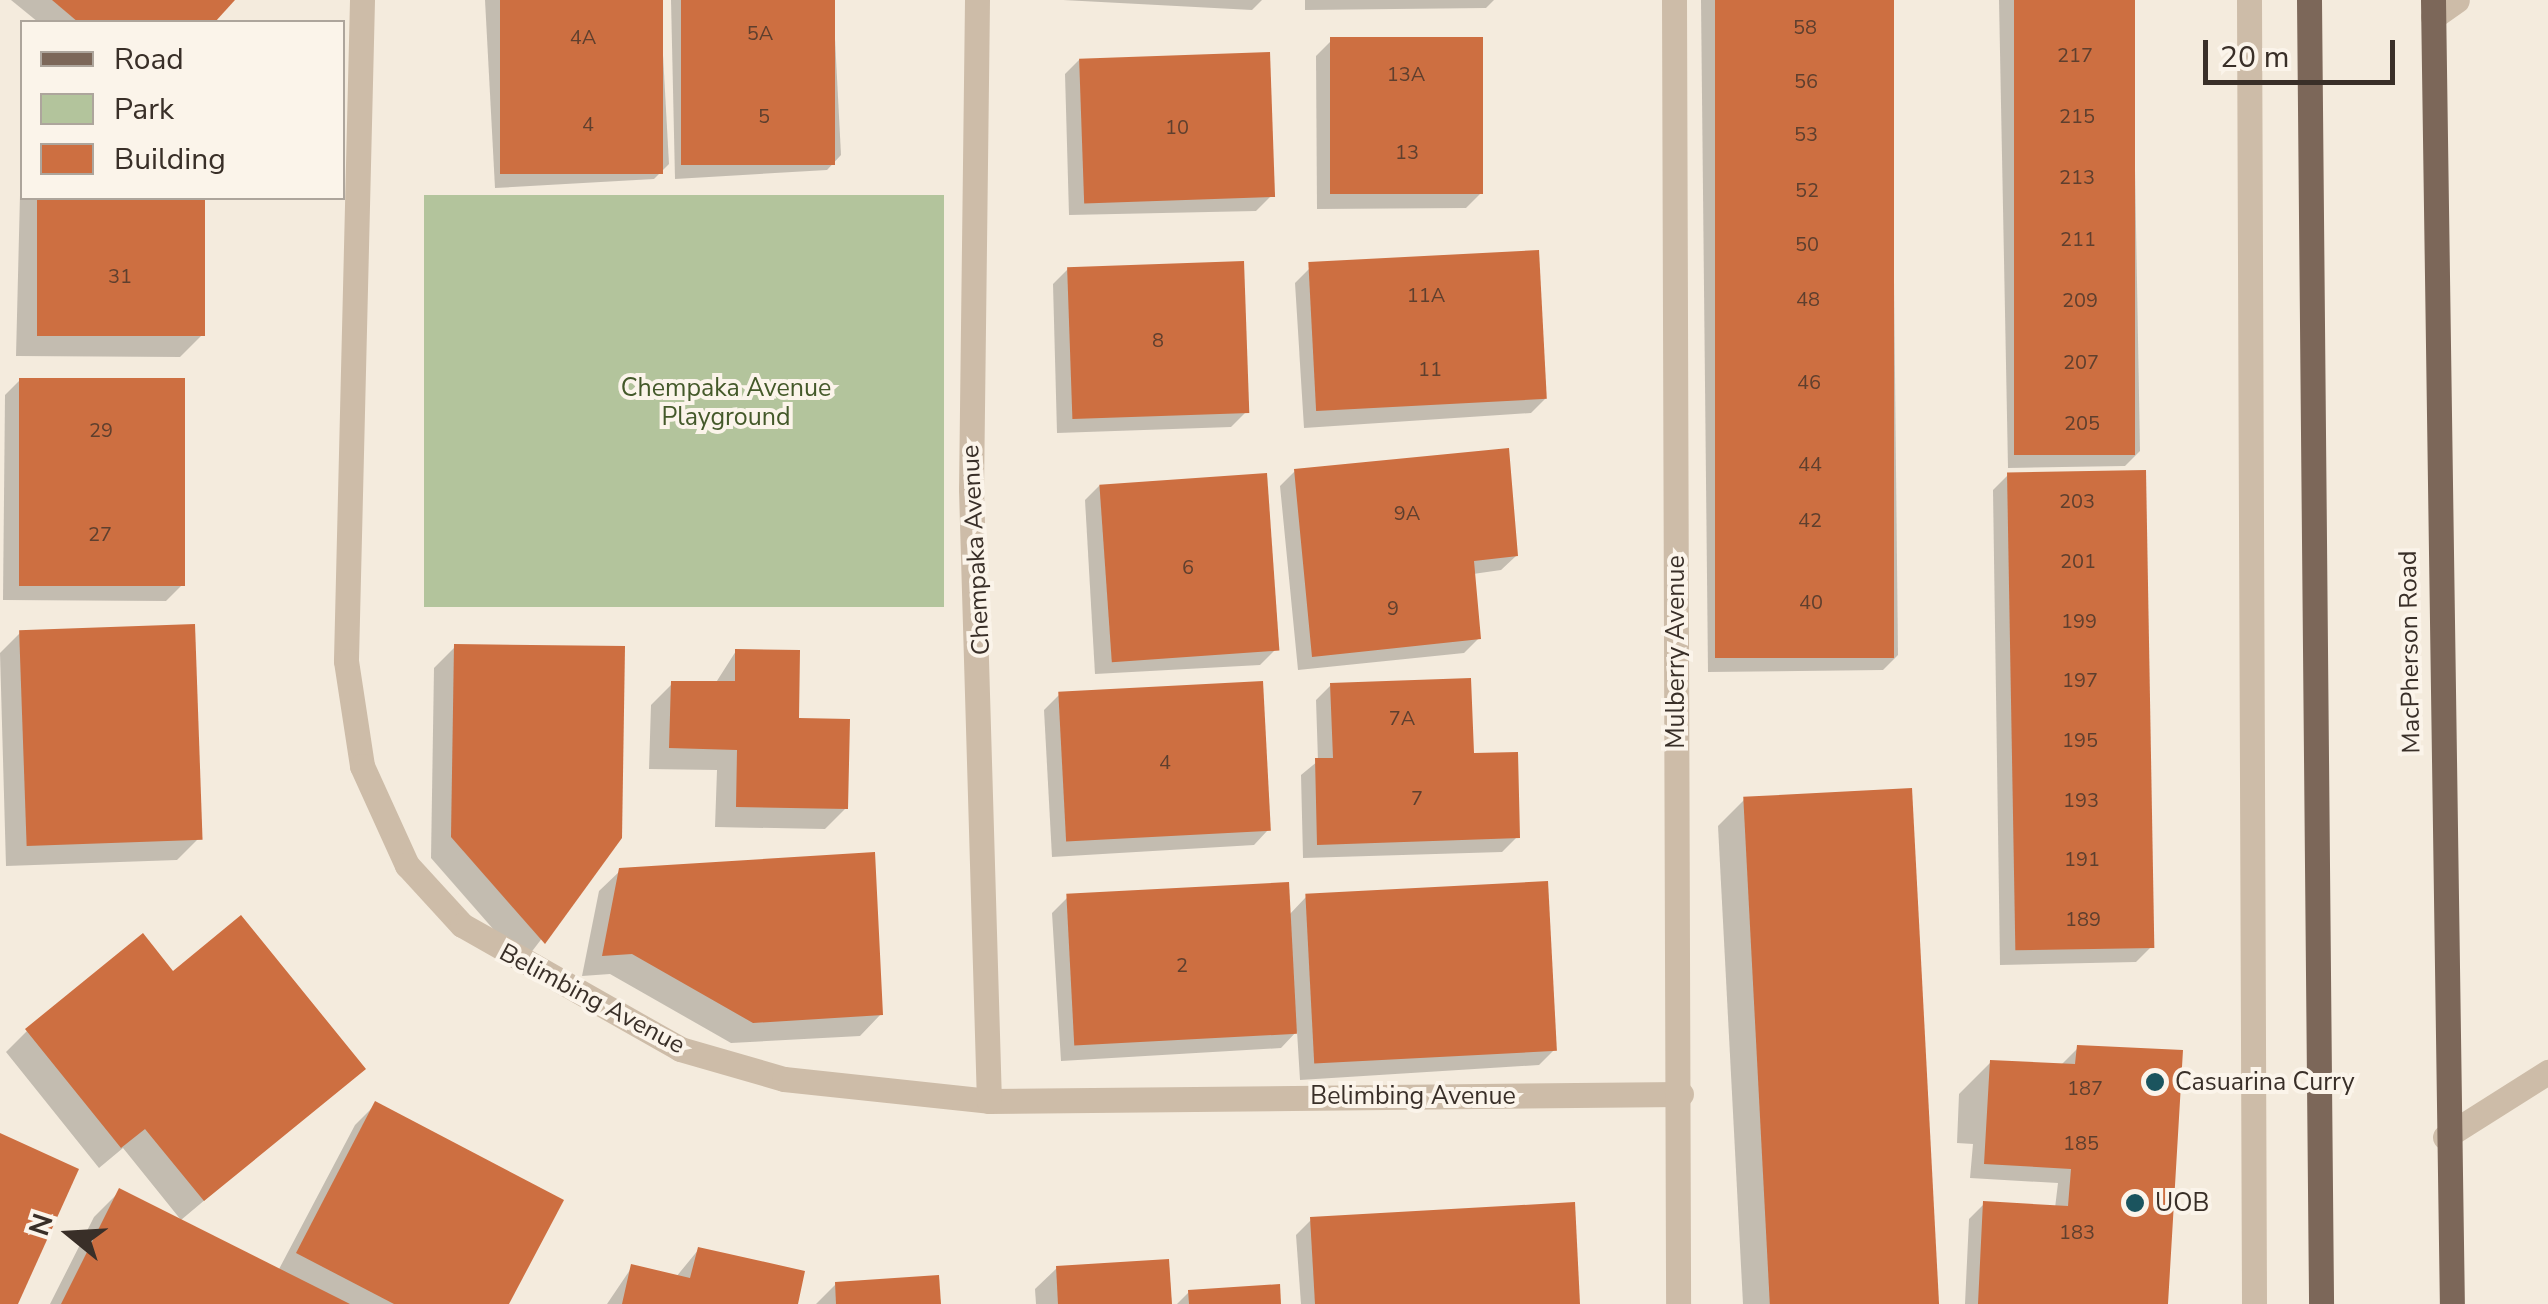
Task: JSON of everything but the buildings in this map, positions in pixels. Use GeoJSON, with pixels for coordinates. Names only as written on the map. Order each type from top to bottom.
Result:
{"type":"FeatureCollection","features":[{"type":"Feature","properties":{"kind":"main road"},"geometry":{"type":"LineString","coordinates":[[2309,0],[2321,1304]]}},
{"type":"Feature","properties":{"kind":"main road","name":"MacPherson Road"},"geometry":{"type":"LineString","coordinates":[[2433,8],[2445,1137],[2452,1304]]}},
{"type":"Feature","properties":{"kind":"street","name":"Belimbing Avenue"},"geometry":{"type":"LineString","coordinates":[[362,0],[346,661],[362,766],[407,865],[487,944],[680,1048],[784,1079],[989,1100],[1682,1094]]}},
{"type":"Feature","properties":{"kind":"street","name":"Chempaka Avenue"},"geometry":{"type":"LineString","coordinates":[[977,0],[971,450],[989,1100]]}},
{"type":"Feature","properties":{"kind":"street","name":"Mulberry Avenue"},"geometry":{"type":"LineString","coordinates":[[1674,0],[1682,1094],[1678,1304]]}},
{"type":"Feature","properties":{"kind":"street"},"geometry":{"type":"LineString","coordinates":[[2249,0],[2254,1304]]}},
{"type":"Feature","properties":{"kind":"street"},"geometry":{"type":"LineString","coordinates":[[2433,8],[2457,0]]}},
{"type":"Feature","properties":{"kind":"street"},"geometry":{"type":"LineString","coordinates":[[2445,1137],[2548,1072]]}},
{"type":"Feature","properties":{"kind":"green space","name":"Chempaka Avenue Playground"},"geometry":{"type":"Polygon","coordinates":[[[424,195],[944,195],[944,607],[424,607],[424,195]]]}},
{"type":"Feature","properties":{"kind":"place","name":"Casuarina Curry"},"geometry":{"type":"Point","coordinates":[2155,1082]}},
{"type":"Feature","properties":{"kind":"place","name":"UOB"},"geometry":{"type":"Point","coordinates":[2135,1203]}}]}
